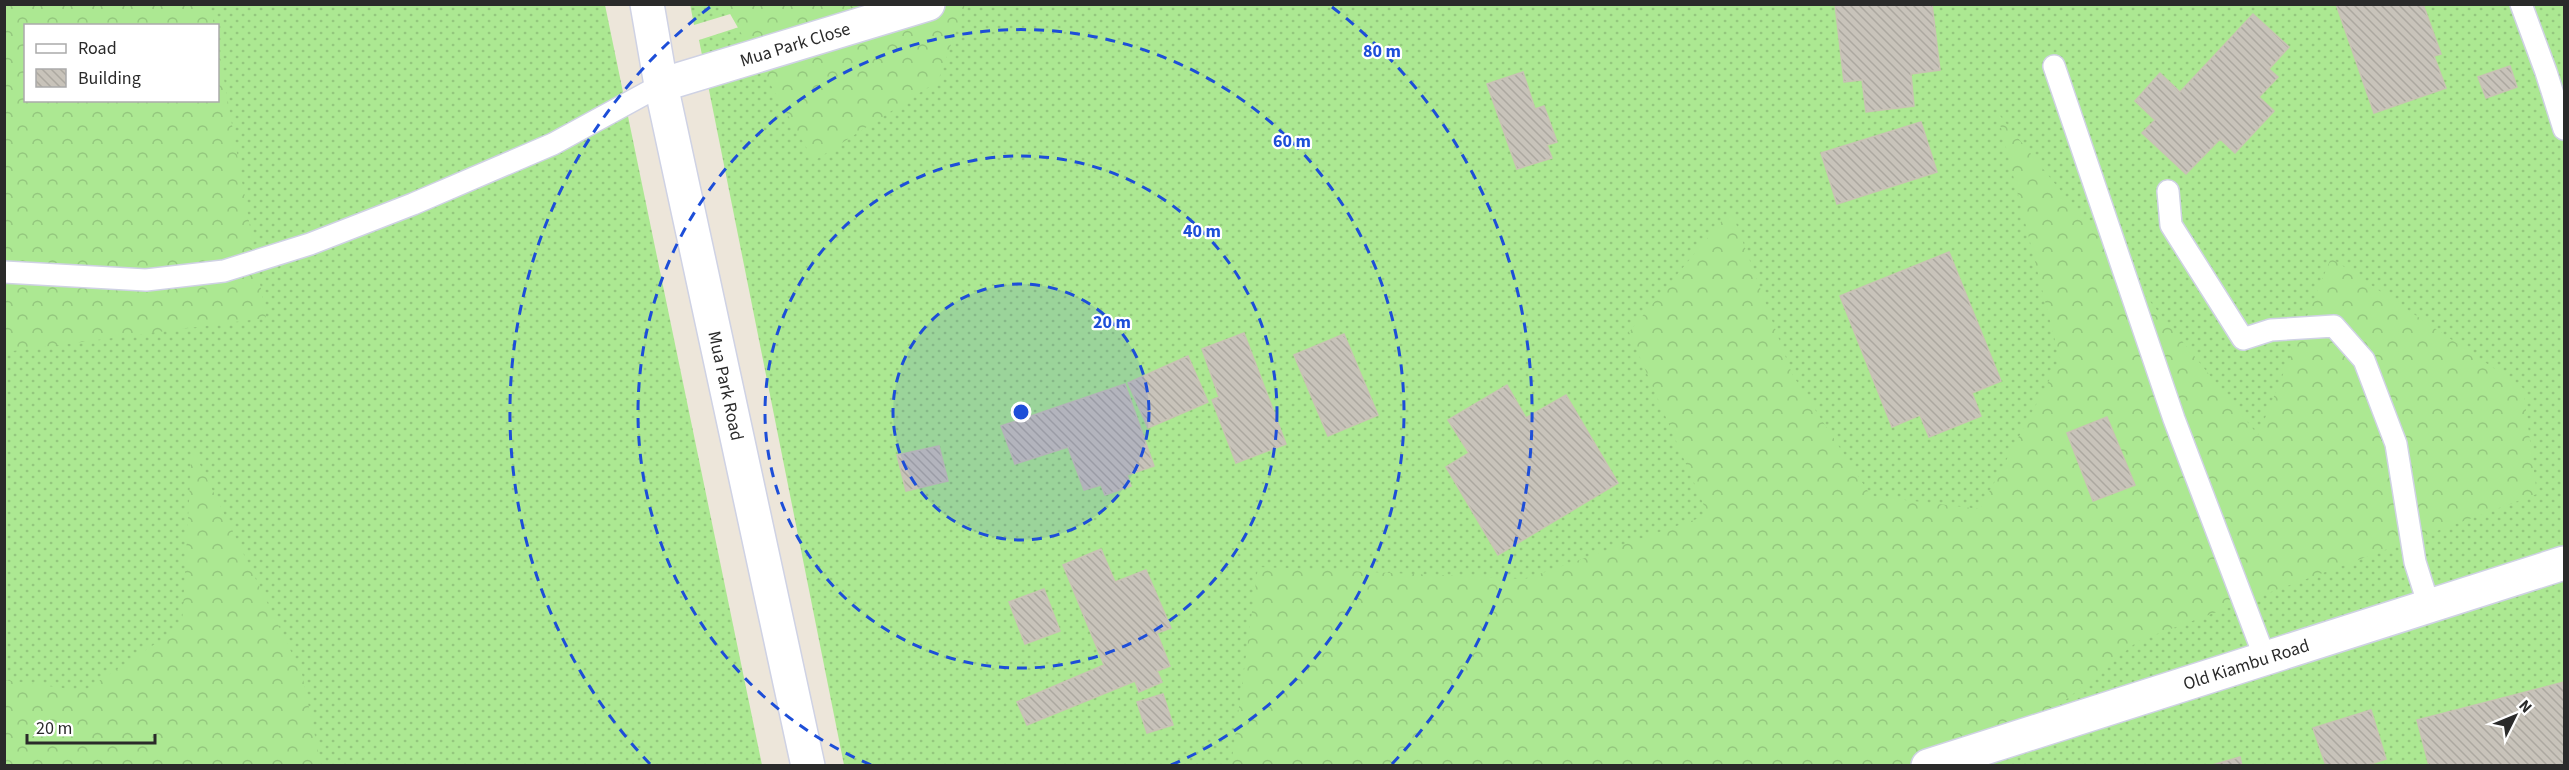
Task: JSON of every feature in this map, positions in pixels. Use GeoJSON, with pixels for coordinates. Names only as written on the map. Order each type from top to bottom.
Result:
{"type":"FeatureCollection","features":[{"type":"Feature","properties":{"kind":"street","name":"Mua Park Road"},"geometry":{"type":"LineString","coordinates":[[647,4],[661,85],[808,765]]}},
{"type":"Feature","properties":{"kind":"street","name":"Mua Park Close"},"geometry":{"type":"LineString","coordinates":[[661,85],[928,4]]}},
{"type":"Feature","properties":{"kind":"street","name":"Old Kiambu Road"},"geometry":{"type":"LineString","coordinates":[[1928,765],[2565,563]]}},
{"type":"Feature","properties":{"kind":"lane"},"geometry":{"type":"LineString","coordinates":[[2521,4],[2565,129]]}},
{"type":"Feature","properties":{"kind":"lane"},"geometry":{"type":"LineString","coordinates":[[2054,66],[2174,419],[2265,658]]}},
{"type":"Feature","properties":{"kind":"lane"},"geometry":{"type":"LineString","coordinates":[[4,272],[146,280],[224,271],[310,244],[413,204],[553,144],[661,85]]}},
{"type":"Feature","properties":{"kind":"lane"},"geometry":{"type":"LineString","coordinates":[[2168,191],[2171,225],[2243,339],[2271,330],[2334,326],[2364,360],[2396,444],[2415,562],[2429,606]]}},
{"type":"Feature","properties":{"kind":"green space"},"geometry":{"type":"Polygon","coordinates":[[[690,4],[760,5],[694,25],[690,4]]]}},
{"type":"Feature","properties":{"kind":"green space"},"geometry":{"type":"Polygon","coordinates":[[[811,4],[2564,5],[2564,765],[844,765],[699,40],[811,4]]]}},
{"type":"Feature","properties":{"kind":"green space"},"geometry":{"type":"Polygon","coordinates":[[[4,5],[605,5],[762,765],[5,765],[4,5]]]}},
{"type":"Feature","properties":{"kind":"green space"},"geometry":{"type":"Polygon","coordinates":[[[4,5],[210,5],[214,24],[24,24],[24,102],[219,102],[219,51],[266,318],[5,352],[4,5]]]}},
{"type":"Feature","properties":{"kind":"green space"},"geometry":{"type":"Polygon","coordinates":[[[725,5],[965,5],[938,81],[814,161],[725,5]]]}},
{"type":"Feature","properties":{"kind":"green space"},"geometry":{"type":"Polygon","coordinates":[[[1997,112],[2258,435],[2331,258],[2523,388],[2537,494],[2138,641],[1986,765],[1231,766],[1258,567],[1525,579],[1708,515],[1629,332],[1731,210],[1792,374],[1871,496],[1980,509],[2060,360],[1997,112]]]}},
{"type":"Feature","properties":{"kind":"green space"},"geometry":{"type":"Polygon","coordinates":[[[192,448],[302,674],[321,765],[5,765],[5,680],[84,691],[182,626],[192,448]]]}},
{"type":"Feature","properties":{"kind":"building"},"geometry":{"type":"Polygon","coordinates":[[[1835,4],[1932,4],[1940,70],[1911,74],[1914,106],[1866,112],[1862,80],[1844,82],[1835,4]]]}},
{"type":"Feature","properties":{"kind":"building"},"geometry":{"type":"Polygon","coordinates":[[[2336,4],[2423,4],[2441,54],[2434,56],[2446,88],[2374,113],[2336,4]]]}},
{"type":"Feature","properties":{"kind":"building"},"geometry":{"type":"Polygon","coordinates":[[[2253,14],[2289,47],[2269,69],[2278,77],[2259,97],[2274,111],[2235,153],[2220,139],[2186,174],[2142,133],[2155,120],[2135,101],[2160,73],[2180,92],[2253,14]]]}},
{"type":"Feature","properties":{"kind":"building"},"geometry":{"type":"Polygon","coordinates":[[[2510,66],[2517,87],[2486,98],[2478,77],[2510,66]]]}},
{"type":"Feature","properties":{"kind":"building"},"geometry":{"type":"Polygon","coordinates":[[[1523,72],[1535,109],[1544,106],[1557,142],[1547,145],[1552,158],[1517,169],[1487,84],[1523,72]]]}},
{"type":"Feature","properties":{"kind":"building"},"geometry":{"type":"Polygon","coordinates":[[[1921,122],[1937,172],[1837,204],[1821,153],[1921,122]]]}},
{"type":"Feature","properties":{"kind":"building"},"geometry":{"type":"Polygon","coordinates":[[[1949,252],[2001,381],[1972,393],[1981,416],[1929,437],[1920,415],[1892,427],[1840,296],[1949,252]]]}},
{"type":"Feature","properties":{"kind":"building"},"geometry":{"type":"Polygon","coordinates":[[[1244,333],[1286,444],[1236,463],[1212,400],[1219,397],[1202,349],[1244,333]]]}},
{"type":"Feature","properties":{"kind":"building"},"geometry":{"type":"Polygon","coordinates":[[[1344,334],[1378,415],[1328,436],[1294,355],[1344,334]]]}},
{"type":"Feature","properties":{"kind":"building"},"geometry":{"type":"Polygon","coordinates":[[[1188,356],[1208,402],[1148,428],[1128,383],[1188,356]]]}},
{"type":"Feature","properties":{"kind":"building"},"geometry":{"type":"Polygon","coordinates":[[[1125,384],[1154,466],[1127,475],[1131,486],[1105,495],[1101,485],[1084,490],[1068,447],[1015,464],[1001,426],[1125,384]]]}},
{"type":"Feature","properties":{"kind":"building"},"geometry":{"type":"Polygon","coordinates":[[[1507,385],[1526,418],[1566,395],[1618,483],[1498,555],[1446,467],[1469,453],[1448,420],[1507,385]]]}},
{"type":"Feature","properties":{"kind":"building"},"geometry":{"type":"Polygon","coordinates":[[[2107,417],[2135,485],[2093,501],[2067,433],[2107,417]]]}},
{"type":"Feature","properties":{"kind":"building"},"geometry":{"type":"Polygon","coordinates":[[[939,446],[948,481],[906,491],[897,455],[939,446]]]}},
{"type":"Feature","properties":{"kind":"building"},"geometry":{"type":"Polygon","coordinates":[[[1101,549],[1115,582],[1146,570],[1171,628],[1157,633],[1170,666],[1157,671],[1162,682],[1139,692],[1135,681],[1027,725],[1017,702],[1104,665],[1063,565],[1101,549]]]}},
{"type":"Feature","properties":{"kind":"building"},"geometry":{"type":"Polygon","coordinates":[[[1044,589],[1060,631],[1025,644],[1009,602],[1044,589]]]}},
{"type":"Feature","properties":{"kind":"building"},"geometry":{"type":"Polygon","coordinates":[[[2564,682],[2564,766],[2429,766],[2417,720],[2564,682]]]}},
{"type":"Feature","properties":{"kind":"building"},"geometry":{"type":"Polygon","coordinates":[[[1163,694],[1173,725],[1147,733],[1137,702],[1163,694]]]}},
{"type":"Feature","properties":{"kind":"building"},"geometry":{"type":"Polygon","coordinates":[[[2371,710],[2386,759],[2365,766],[2326,766],[2313,728],[2371,710]]]}},
{"type":"Feature","properties":{"kind":"building"},"geometry":{"type":"Polygon","coordinates":[[[2240,757],[2242,766],[2209,766],[2240,757]]]}}]}
